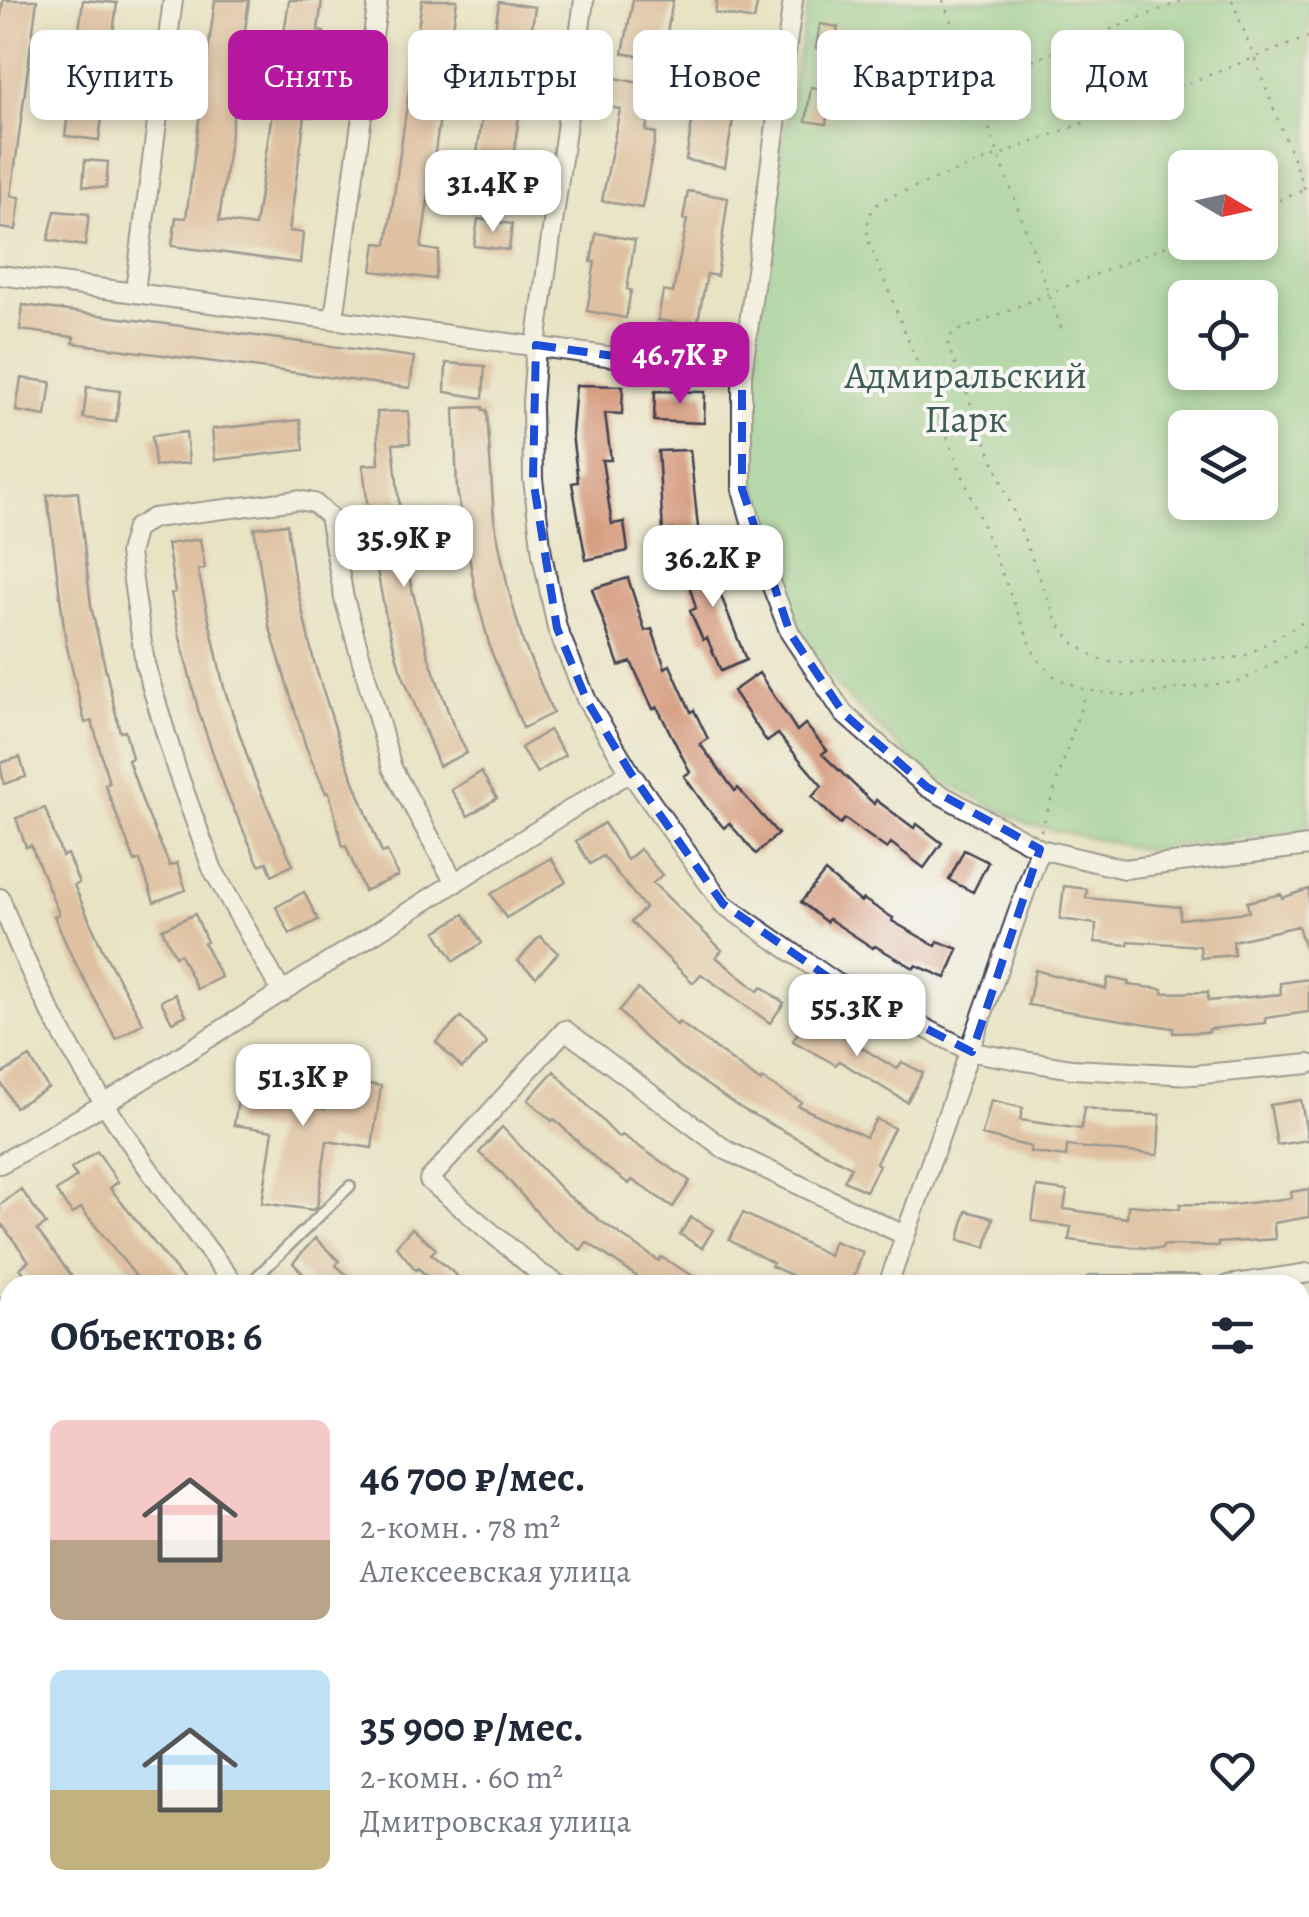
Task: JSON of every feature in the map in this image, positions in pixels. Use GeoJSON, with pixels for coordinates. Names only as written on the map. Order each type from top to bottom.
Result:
{"type":"FeatureCollection","features":[{"type":"Feature","properties":{"kind":"street"},"geometry":{"type":"LineString","coordinates":[[135,290],[173,0]]}},
{"type":"Feature","properties":{"kind":"street"},"geometry":{"type":"LineString","coordinates":[[334,318],[378,0]]}},
{"type":"Feature","properties":{"kind":"street"},"geometry":{"type":"LineString","coordinates":[[584,0],[536,345],[533,479],[542,554],[558,628],[587,701],[630,772],[723,904],[835,982],[972,1052],[1072,1069],[1194,1075],[1309,1064]]}},
{"type":"Feature","properties":{"kind":"street"},"geometry":{"type":"LineString","coordinates":[[794,0],[742,374],[742,489],[762,561],[790,632],[844,714],[926,787],[1040,849],[1124,869],[1309,846]]}},
{"type":"Feature","properties":{"kind":"street"},"geometry":{"type":"LineString","coordinates":[[0,275],[742,374]]}},
{"type":"Feature","properties":{"kind":"street"},"geometry":{"type":"LineString","coordinates":[[282,994],[212,868],[177,771],[145,664],[129,553],[136,528],[153,518],[297,500],[314,503],[329,516],[344,598],[392,768],[455,883]]}},
{"type":"Feature","properties":{"kind":"street"},"geometry":{"type":"LineString","coordinates":[[0,1164],[282,994],[630,772]]}},
{"type":"Feature","properties":{"kind":"street"},"geometry":{"type":"LineString","coordinates":[[891,1275],[1040,849]]}},
{"type":"Feature","properties":{"kind":"street"},"geometry":{"type":"LineString","coordinates":[[0,898],[51,1012],[162,1191],[227,1275]]}},
{"type":"Feature","properties":{"kind":"street"},"geometry":{"type":"LineString","coordinates":[[543,1275],[429,1180],[565,1030],[726,1150],[904,1235]]}},
{"type":"Feature","properties":{"kind":"lane"},"geometry":{"type":"LineString","coordinates":[[258,1275],[350,1186]]}},
{"type":"Feature","properties":{"kind":"path"},"geometry":{"type":"LineString","coordinates":[[943,0],[954,30]]}},
{"type":"Feature","properties":{"kind":"path"},"geometry":{"type":"LineString","coordinates":[[1031,61],[1184,0]]}},
{"type":"Feature","properties":{"kind":"path"},"geometry":{"type":"LineString","coordinates":[[1232,0],[1307,189],[1278,201]]}},
{"type":"Feature","properties":{"kind":"path"},"geometry":{"type":"LineString","coordinates":[[1309,37],[881,200],[866,224],[868,240],[1036,658],[1054,677],[1086,690],[1128,696],[1241,681],[1309,644]]}},
{"type":"Feature","properties":{"kind":"path"},"geometry":{"type":"LineString","coordinates":[[986,120],[1064,336]]}},
{"type":"Feature","properties":{"kind":"path"},"geometry":{"type":"LineString","coordinates":[[1168,245],[955,332],[949,337],[948,346],[1056,619],[1072,642],[1104,662],[1243,658],[1309,618]]}},
{"type":"Feature","properties":{"kind":"path"},"geometry":{"type":"LineString","coordinates":[[1040,849],[1042,828],[1086,690]]}},
{"type":"Feature","properties":{"kind":"highlighted area"},"geometry":{"type":"Polygon","coordinates":[[[536,345],[742,374],[742,489],[790,633],[844,714],[927,787],[1040,849],[972,1052],[835,982],[723,904],[630,772],[587,701],[557,628],[533,479],[536,345]]]}},
{"type":"Feature","properties":{"kind":"green space","name":"Адмиральский Парк"},"geometry":{"type":"Polygon","coordinates":[[[809,0],[1309,0],[1309,831],[1145,850],[1030,825],[925,772],[838,688],[789,619],[752,507],[746,384],[787,120],[797,120],[797,64],[809,0]]]}},
{"type":"Feature","properties":{"kind":"building"},"geometry":{"type":"Polygon","coordinates":[[[3,0],[37,0],[11,196],[20,197],[16,230],[0,228],[3,0]]]}},
{"type":"Feature","properties":{"kind":"building"},"geometry":{"type":"Polygon","coordinates":[[[83,0],[117,3],[113,30],[79,30],[83,0]]]}},
{"type":"Feature","properties":{"kind":"building"},"geometry":{"type":"Polygon","coordinates":[[[215,0],[249,0],[245,30],[228,30],[228,120],[233,120],[219,221],[255,226],[271,120],[304,120],[289,231],[303,233],[300,263],[172,246],[176,217],[186,218],[199,120],[208,120],[208,53],[215,0]]]}},
{"type":"Feature","properties":{"kind":"building"},"geometry":{"type":"Polygon","coordinates":[[[289,0],[322,0],[318,30],[284,30],[289,0]]]}},
{"type":"Feature","properties":{"kind":"building"},"geometry":{"type":"Polygon","coordinates":[[[422,0],[457,0],[453,30],[418,30],[422,0]]]}},
{"type":"Feature","properties":{"kind":"building"},"geometry":{"type":"Polygon","coordinates":[[[633,0],[673,0],[668,30],[633,30],[633,55],[623,53],[633,0]]]}},
{"type":"Feature","properties":{"kind":"building"},"geometry":{"type":"Polygon","coordinates":[[[717,0],[758,0],[754,20],[715,13],[717,0]]]}},
{"type":"Feature","properties":{"kind":"building"},"geometry":{"type":"Polygon","coordinates":[[[499,2],[535,7],[532,30],[495,30],[499,2]]]}},
{"type":"Feature","properties":{"kind":"building"},"geometry":{"type":"Polygon","coordinates":[[[820,24],[838,27],[838,30],[819,30],[820,24]]]}},
{"type":"Feature","properties":{"kind":"building"},"geometry":{"type":"Polygon","coordinates":[[[615,78],[633,82],[633,120],[648,120],[646,131],[656,133],[642,208],[602,201],[620,109],[613,108],[615,78]]]}},
{"type":"Feature","properties":{"kind":"building"},"geometry":{"type":"Polygon","coordinates":[[[811,87],[817,88],[817,120],[827,120],[826,124],[806,121],[811,87]]]}},
{"type":"Feature","properties":{"kind":"building"},"geometry":{"type":"Polygon","coordinates":[[[408,98],[408,120],[440,120],[421,248],[439,251],[435,279],[372,271],[376,243],[387,244],[408,98]]]}},
{"type":"Feature","properties":{"kind":"building"},"geometry":{"type":"Polygon","coordinates":[[[67,120],[102,120],[99,140],[65,136],[67,120]]]}},
{"type":"Feature","properties":{"kind":"building"},"geometry":{"type":"Polygon","coordinates":[[[482,120],[519,120],[508,192],[472,188],[482,120]]]}},
{"type":"Feature","properties":{"kind":"building"},"geometry":{"type":"Polygon","coordinates":[[[692,120],[733,120],[725,167],[686,160],[692,120]]]}},
{"type":"Feature","properties":{"kind":"building"},"geometry":{"type":"Polygon","coordinates":[[[85,160],[108,162],[106,188],[83,186],[85,160]]]}},
{"type":"Feature","properties":{"kind":"building"},"geometry":{"type":"Polygon","coordinates":[[[688,191],[728,198],[717,276],[707,274],[697,326],[658,320],[663,291],[673,293],[687,220],[683,219],[688,191]]]}},
{"type":"Feature","properties":{"kind":"building"},"geometry":{"type":"Polygon","coordinates":[[[55,211],[89,214],[85,246],[48,240],[55,211]]]}},
{"type":"Feature","properties":{"kind":"building"},"geometry":{"type":"Polygon","coordinates":[[[478,219],[512,224],[509,250],[474,246],[478,219]]]}},
{"type":"Feature","properties":{"kind":"building"},"geometry":{"type":"Polygon","coordinates":[[[596,233],[635,240],[626,318],[587,311],[596,233]]]}},
{"type":"Feature","properties":{"kind":"building"},"geometry":{"type":"Polygon","coordinates":[[[23,305],[414,357],[410,388],[73,343],[74,337],[20,330],[23,305]]]}},
{"type":"Feature","properties":{"kind":"building"},"geometry":{"type":"Polygon","coordinates":[[[446,363],[485,366],[483,398],[445,392],[446,363]]]}},
{"type":"Feature","properties":{"kind":"building"},"geometry":{"type":"Polygon","coordinates":[[[21,378],[51,382],[46,416],[16,411],[21,378]]]}},
{"type":"Feature","properties":{"kind":"building"},"geometry":{"type":"Polygon","coordinates":[[[576,385],[623,386],[622,414],[605,413],[611,460],[602,460],[612,524],[624,522],[628,551],[586,560],[572,483],[578,482],[572,434],[576,385]]]}},
{"type":"Feature","properties":{"kind":"building"},"geometry":{"type":"Polygon","coordinates":[[[87,387],[120,391],[116,422],[83,418],[87,387]]]}},
{"type":"Feature","properties":{"kind":"building"},"geometry":{"type":"Polygon","coordinates":[[[655,391],[705,392],[704,423],[654,421],[655,391]]]}},
{"type":"Feature","properties":{"kind":"building"},"geometry":{"type":"Polygon","coordinates":[[[454,408],[487,410],[494,519],[508,588],[523,642],[553,713],[523,728],[491,651],[476,595],[457,490],[454,408]]]}},
{"type":"Feature","properties":{"kind":"building"},"geometry":{"type":"Polygon","coordinates":[[[408,411],[410,443],[393,444],[405,559],[428,655],[467,753],[439,766],[400,668],[386,618],[363,465],[379,464],[377,412],[408,411]]]}},
{"type":"Feature","properties":{"kind":"building"},"geometry":{"type":"Polygon","coordinates":[[[300,420],[304,450],[215,460],[212,429],[300,420]]]}},
{"type":"Feature","properties":{"kind":"building"},"geometry":{"type":"Polygon","coordinates":[[[186,432],[189,463],[155,466],[152,436],[186,432]]]}},
{"type":"Feature","properties":{"kind":"building"},"geometry":{"type":"Polygon","coordinates":[[[690,450],[699,537],[676,542],[673,530],[663,532],[658,451],[690,450]]]}},
{"type":"Feature","properties":{"kind":"building"},"geometry":{"type":"Polygon","coordinates":[[[78,492],[91,606],[120,732],[125,731],[132,758],[128,760],[144,806],[170,866],[177,863],[186,890],[154,902],[140,860],[135,862],[105,785],[109,783],[92,721],[85,723],[66,643],[47,495],[78,492]]]}},
{"type":"Feature","properties":{"kind":"building"},"geometry":{"type":"Polygon","coordinates":[[[287,524],[314,662],[343,753],[382,853],[387,851],[398,876],[364,891],[346,846],[343,847],[329,792],[326,793],[306,747],[269,625],[254,528],[287,524]]]}},
{"type":"Feature","properties":{"kind":"building"},"geometry":{"type":"Polygon","coordinates":[[[200,539],[205,568],[198,570],[224,688],[254,776],[293,865],[272,875],[267,862],[259,865],[227,794],[199,713],[179,633],[167,544],[200,539]]]}},
{"type":"Feature","properties":{"kind":"building"},"geometry":{"type":"Polygon","coordinates":[[[716,552],[724,577],[715,580],[746,660],[721,671],[690,611],[696,608],[682,562],[716,552]]]}},
{"type":"Feature","properties":{"kind":"building"},"geometry":{"type":"Polygon","coordinates":[[[628,578],[645,631],[652,629],[665,668],[670,665],[708,739],[700,744],[735,791],[738,788],[778,834],[756,854],[729,823],[724,828],[706,807],[684,776],[690,772],[631,662],[619,666],[592,589],[628,578]]]}},
{"type":"Feature","properties":{"kind":"building"},"geometry":{"type":"Polygon","coordinates":[[[759,673],[797,731],[805,724],[827,750],[822,754],[874,804],[876,800],[942,843],[924,868],[891,843],[887,849],[845,819],[840,824],[812,797],[822,786],[778,734],[767,742],[733,691],[759,673]]]}},
{"type":"Feature","properties":{"kind":"building"},"geometry":{"type":"Polygon","coordinates":[[[549,730],[565,755],[537,773],[521,748],[549,730]]]}},
{"type":"Feature","properties":{"kind":"building"},"geometry":{"type":"Polygon","coordinates":[[[20,757],[26,777],[4,784],[0,763],[20,757]]]}},
{"type":"Feature","properties":{"kind":"building"},"geometry":{"type":"Polygon","coordinates":[[[481,772],[497,798],[468,816],[451,790],[481,772]]]}},
{"type":"Feature","properties":{"kind":"building"},"geometry":{"type":"Polygon","coordinates":[[[45,808],[62,856],[67,854],[79,883],[74,885],[103,951],[143,1023],[116,1039],[71,955],[54,916],[59,914],[16,818],[45,808]]]}},
{"type":"Feature","properties":{"kind":"building"},"geometry":{"type":"Polygon","coordinates":[[[604,823],[627,860],[640,849],[662,875],[653,883],[722,950],[716,957],[758,991],[762,987],[784,1003],[770,1023],[701,974],[693,983],[631,922],[645,908],[603,856],[590,864],[576,841],[604,823]]]}},
{"type":"Feature","properties":{"kind":"building"},"geometry":{"type":"Polygon","coordinates":[[[964,850],[988,862],[973,892],[949,880],[964,850]]]}},
{"type":"Feature","properties":{"kind":"building"},"geometry":{"type":"Polygon","coordinates":[[[551,858],[566,882],[506,918],[491,894],[551,858]]]}},
{"type":"Feature","properties":{"kind":"building"},"geometry":{"type":"Polygon","coordinates":[[[825,872],[861,902],[863,899],[893,918],[892,921],[936,946],[938,941],[958,949],[946,978],[873,948],[829,919],[826,922],[801,902],[825,872]]]}},
{"type":"Feature","properties":{"kind":"building"},"geometry":{"type":"Polygon","coordinates":[[[1064,886],[1087,889],[1086,898],[1180,907],[1180,919],[1249,912],[1247,902],[1281,894],[1282,898],[1309,889],[1309,950],[1306,951],[1298,926],[1233,941],[1234,955],[1201,958],[1200,946],[1095,942],[1096,924],[1060,919],[1064,886]]]}},
{"type":"Feature","properties":{"kind":"building"},"geometry":{"type":"Polygon","coordinates":[[[304,892],[318,920],[290,934],[276,907],[304,892]]]}},
{"type":"Feature","properties":{"kind":"building"},"geometry":{"type":"Polygon","coordinates":[[[195,914],[221,977],[197,989],[162,929],[195,914]]]}},
{"type":"Feature","properties":{"kind":"building"},"geometry":{"type":"Polygon","coordinates":[[[464,914],[482,943],[454,961],[436,932],[464,914]]]}},
{"type":"Feature","properties":{"kind":"building"},"geometry":{"type":"Polygon","coordinates":[[[540,936],[558,953],[536,977],[518,961],[540,936]]]}},
{"type":"Feature","properties":{"kind":"building"},"geometry":{"type":"Polygon","coordinates":[[[1035,970],[1106,989],[1108,978],[1163,989],[1163,993],[1208,992],[1208,1001],[1281,994],[1280,983],[1309,979],[1309,1012],[1209,1032],[1173,1033],[1173,1028],[1028,1005],[1035,970]]]}},
{"type":"Feature","properties":{"kind":"building"},"geometry":{"type":"Polygon","coordinates":[[[638,989],[677,1025],[679,1022],[761,1082],[762,1079],[801,1102],[798,1106],[866,1137],[876,1119],[894,1128],[866,1191],[844,1181],[851,1167],[737,1106],[644,1037],[619,1011],[638,989]]]}},
{"type":"Feature","properties":{"kind":"building"},"geometry":{"type":"Polygon","coordinates":[[[175,994],[186,1015],[172,1022],[161,1001],[175,994]]]}},
{"type":"Feature","properties":{"kind":"building"},"geometry":{"type":"Polygon","coordinates":[[[808,1015],[897,1069],[902,1062],[923,1073],[907,1102],[839,1061],[836,1065],[793,1041],[808,1015]]]}},
{"type":"Feature","properties":{"kind":"building"},"geometry":{"type":"Polygon","coordinates":[[[461,1017],[487,1044],[462,1068],[436,1042],[461,1017]]]}},
{"type":"Feature","properties":{"kind":"building"},"geometry":{"type":"Polygon","coordinates":[[[30,1057],[48,1088],[15,1107],[0,1075],[30,1057]]]}},
{"type":"Feature","properties":{"kind":"building"},"geometry":{"type":"Polygon","coordinates":[[[244,1062],[299,1071],[293,1104],[325,1109],[330,1078],[381,1086],[372,1148],[327,1141],[317,1207],[313,1210],[262,1203],[273,1131],[234,1125],[244,1062]]]}},
{"type":"Feature","properties":{"kind":"building"},"geometry":{"type":"Polygon","coordinates":[[[554,1071],[619,1138],[622,1135],[690,1181],[673,1207],[632,1180],[629,1184],[600,1163],[528,1100],[554,1071]]]}},
{"type":"Feature","properties":{"kind":"building"},"geometry":{"type":"Polygon","coordinates":[[[991,1100],[1023,1108],[1020,1120],[1081,1129],[1084,1107],[1160,1115],[1158,1155],[1067,1146],[1066,1157],[1030,1152],[1031,1147],[982,1135],[991,1100]]]}},
{"type":"Feature","properties":{"kind":"building"},"geometry":{"type":"Polygon","coordinates":[[[1301,1100],[1308,1140],[1277,1145],[1270,1105],[1301,1100]]]}},
{"type":"Feature","properties":{"kind":"building"},"geometry":{"type":"Polygon","coordinates":[[[502,1127],[566,1194],[659,1261],[661,1257],[691,1275],[635,1275],[587,1242],[581,1250],[552,1229],[479,1153],[502,1127]]]}},
{"type":"Feature","properties":{"kind":"building"},"geometry":{"type":"Polygon","coordinates":[[[97,1151],[118,1182],[110,1188],[180,1275],[135,1275],[81,1208],[72,1214],[56,1191],[77,1177],[71,1169],[97,1151]]]}},
{"type":"Feature","properties":{"kind":"building"},"geometry":{"type":"Polygon","coordinates":[[[1037,1187],[1067,1191],[1064,1209],[1127,1218],[1128,1205],[1180,1209],[1180,1204],[1232,1205],[1292,1198],[1291,1192],[1309,1189],[1309,1217],[1274,1223],[1275,1239],[1218,1246],[1163,1245],[1162,1249],[1106,1245],[1069,1240],[1071,1227],[1032,1221],[1037,1187]]]}},
{"type":"Feature","properties":{"kind":"building"},"geometry":{"type":"Polygon","coordinates":[[[21,1189],[46,1224],[37,1230],[71,1275],[25,1275],[20,1268],[29,1261],[0,1222],[0,1205],[21,1189]]]}},
{"type":"Feature","properties":{"kind":"building"},"geometry":{"type":"Polygon","coordinates":[[[966,1211],[993,1218],[986,1247],[959,1240],[966,1211]]]}},
{"type":"Feature","properties":{"kind":"building"},"geometry":{"type":"Polygon","coordinates":[[[743,1213],[829,1255],[834,1241],[863,1252],[855,1275],[791,1275],[729,1240],[743,1213]]]}},
{"type":"Feature","properties":{"kind":"building"},"geometry":{"type":"Polygon","coordinates":[[[691,1217],[713,1230],[702,1248],[680,1234],[691,1217]]]}},
{"type":"Feature","properties":{"kind":"building"},"geometry":{"type":"Polygon","coordinates":[[[412,1228],[436,1249],[431,1254],[456,1275],[425,1275],[416,1270],[396,1246],[412,1228]]]}},
{"type":"Feature","properties":{"kind":"building"},"geometry":{"type":"Polygon","coordinates":[[[315,1238],[339,1261],[336,1265],[346,1275],[304,1275],[293,1263],[315,1238]]]}}]}
